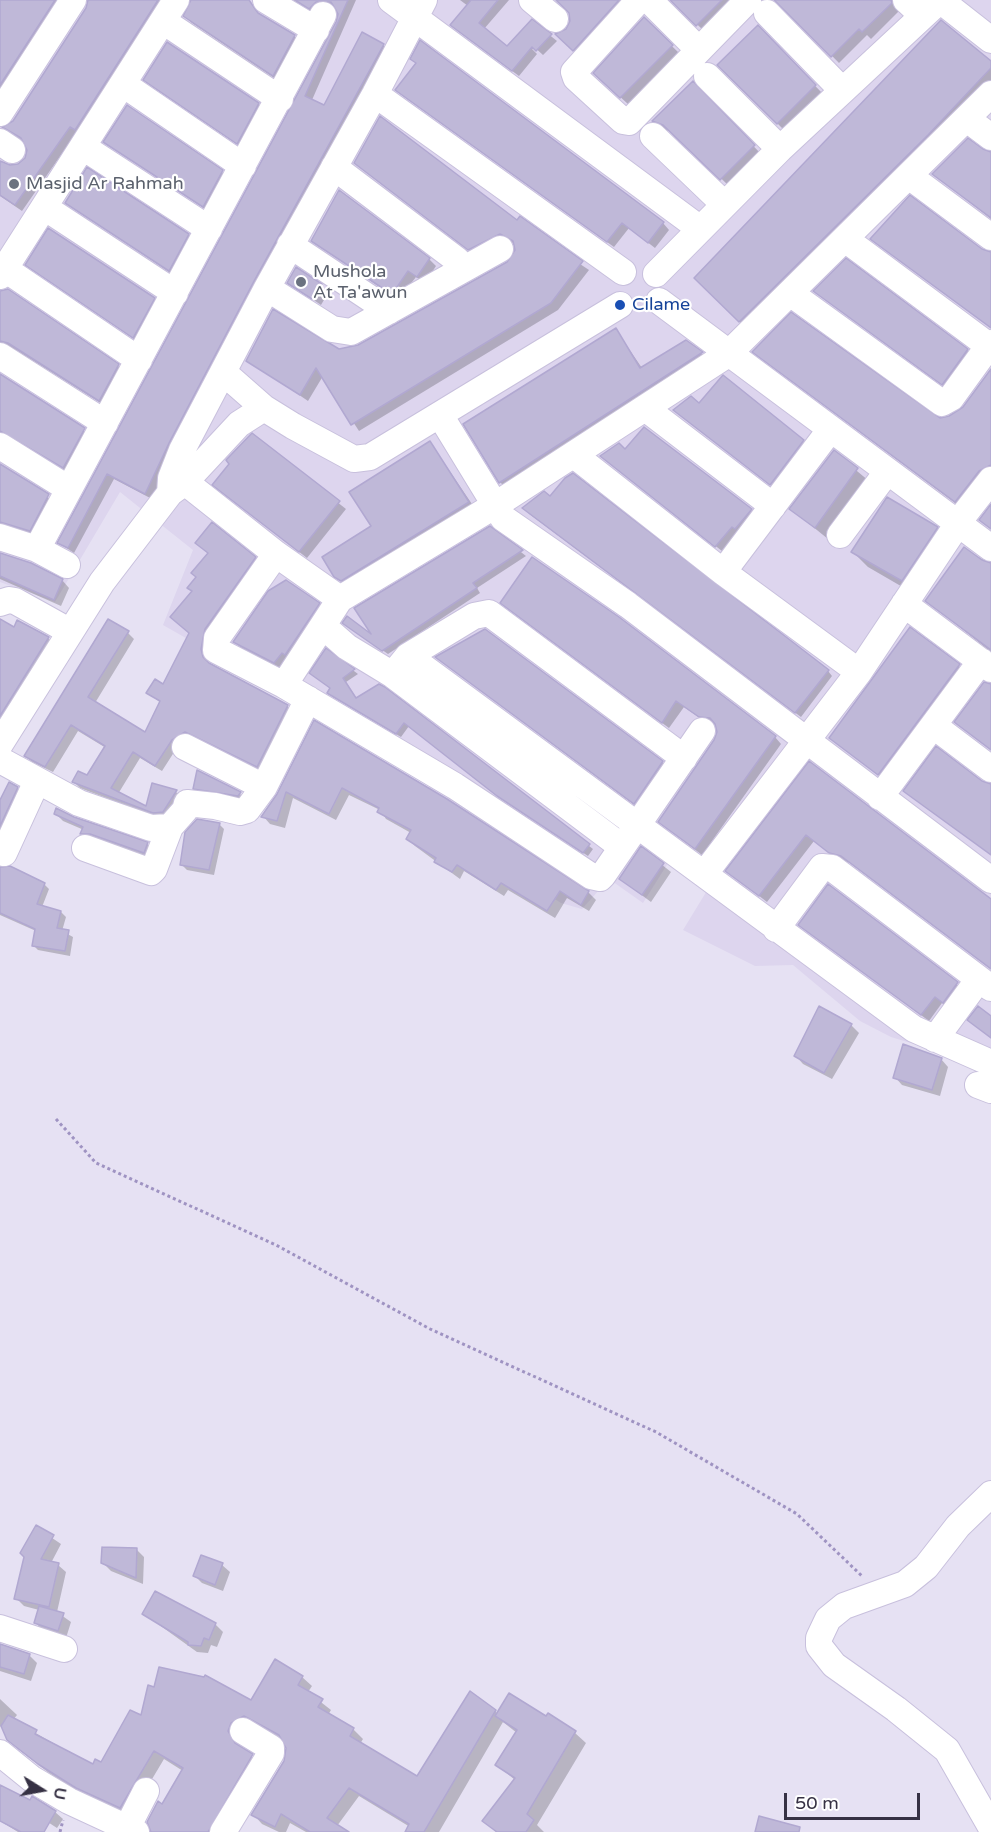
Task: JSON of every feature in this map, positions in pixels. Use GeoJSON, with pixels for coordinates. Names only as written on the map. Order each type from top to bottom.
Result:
{"type":"FeatureCollection","features":[{"type":"Feature","properties":{"kind":"street"},"geometry":{"type":"LineString","coordinates":[[0,112],[73,0]]}},
{"type":"Feature","properties":{"kind":"street"},"geometry":{"type":"LineString","coordinates":[[37,549],[320,23],[266,0]]}},
{"type":"Feature","properties":{"kind":"street"},"geometry":{"type":"LineString","coordinates":[[391,0],[419,9],[699,228]]}},
{"type":"Feature","properties":{"kind":"street"},"geometry":{"type":"LineString","coordinates":[[532,0],[555,19]]}},
{"type":"Feature","properties":{"kind":"street"},"geometry":{"type":"LineString","coordinates":[[639,0],[575,69],[576,78],[623,121],[633,120],[699,50],[757,6],[842,90]]}},
{"type":"Feature","properties":{"kind":"street"},"geometry":{"type":"LineString","coordinates":[[649,0],[699,50]]}},
{"type":"Feature","properties":{"kind":"street"},"geometry":{"type":"LineString","coordinates":[[656,274],[699,228],[927,4],[991,40]]}},
{"type":"Feature","properties":{"kind":"street"},"geometry":{"type":"LineString","coordinates":[[340,599],[178,488],[171,478],[182,450],[267,288],[375,94],[419,9]]}},
{"type":"Feature","properties":{"kind":"street"},"geometry":{"type":"LineString","coordinates":[[139,360],[4,262],[44,207],[170,10],[279,99]]}},
{"type":"Feature","properties":{"kind":"street"},"geometry":{"type":"LineString","coordinates":[[707,76],[780,149]]}},
{"type":"Feature","properties":{"kind":"street"},"geometry":{"type":"LineString","coordinates":[[123,84],[243,166]]}},
{"type":"Feature","properties":{"kind":"street"},"geometry":{"type":"LineString","coordinates":[[375,94],[623,272]]}},
{"type":"Feature","properties":{"kind":"street"},"geometry":{"type":"LineString","coordinates":[[284,685],[340,599],[494,506],[728,354],[991,94]]}},
{"type":"Feature","properties":{"kind":"street"},"geometry":{"type":"LineString","coordinates":[[967,119],[991,137]]}},
{"type":"Feature","properties":{"kind":"street"},"geometry":{"type":"LineString","coordinates":[[653,136],[724,204]]}},
{"type":"Feature","properties":{"kind":"street"},"geometry":{"type":"LineString","coordinates":[[82,147],[209,230]]}},
{"type":"Feature","properties":{"kind":"street"},"geometry":{"type":"LineString","coordinates":[[334,167],[457,261],[462,270]]}},
{"type":"Feature","properties":{"kind":"street"},"geometry":{"type":"LineString","coordinates":[[909,176],[991,237]]}},
{"type":"Feature","properties":{"kind":"street"},"geometry":{"type":"LineString","coordinates":[[44,207],[175,293]]}},
{"type":"Feature","properties":{"kind":"street"},"geometry":{"type":"LineString","coordinates":[[790,293],[942,403],[951,399],[990,345],[845,239]]}},
{"type":"Feature","properties":{"kind":"street"},"geometry":{"type":"LineString","coordinates":[[290,245],[389,311]]}},
{"type":"Feature","properties":{"kind":"street"},"geometry":{"type":"LineString","coordinates":[[267,288],[342,333],[351,332],[500,249]]}},
{"type":"Feature","properties":{"kind":"street"},"geometry":{"type":"LineString","coordinates":[[640,266],[656,274],[662,292],[659,301],[645,312],[627,311],[620,305],[614,288],[623,272],[640,266]]}},
{"type":"Feature","properties":{"kind":"street"},"geometry":{"type":"LineString","coordinates":[[659,301],[991,548]]}},
{"type":"Feature","properties":{"kind":"street"},"geometry":{"type":"LineString","coordinates":[[224,372],[264,408],[354,459],[370,457],[620,305]]}},
{"type":"Feature","properties":{"kind":"street"},"geometry":{"type":"LineString","coordinates":[[0,356],[105,423]]}},
{"type":"Feature","properties":{"kind":"street"},"geometry":{"type":"LineString","coordinates":[[0,744],[69,631],[102,582],[178,488],[240,424],[264,408]]}},
{"type":"Feature","properties":{"kind":"street"},"geometry":{"type":"LineString","coordinates":[[645,408],[773,506]]}},
{"type":"Feature","properties":{"kind":"street"},"geometry":{"type":"LineString","coordinates":[[440,415],[503,518],[627,605],[991,880]]}},
{"type":"Feature","properties":{"kind":"street"},"geometry":{"type":"LineString","coordinates":[[723,572],[830,430]]}},
{"type":"Feature","properties":{"kind":"street"},"geometry":{"type":"LineString","coordinates":[[0,446],[69,489]]}},
{"type":"Feature","properties":{"kind":"street"},"geometry":{"type":"LineString","coordinates":[[574,454],[723,572],[859,672]]}},
{"type":"Feature","properties":{"kind":"street"},"geometry":{"type":"LineString","coordinates":[[840,535],[887,472]]}},
{"type":"Feature","properties":{"kind":"street"},"geometry":{"type":"LineString","coordinates":[[705,873],[859,672],[957,524],[991,480]]}},
{"type":"Feature","properties":{"kind":"street"},"geometry":{"type":"LineString","coordinates":[[0,537],[37,549],[67,565]]}},
{"type":"Feature","properties":{"kind":"street"},"geometry":{"type":"LineString","coordinates":[[276,554],[217,638],[215,645],[222,653],[284,685],[455,786],[591,876],[600,878],[603,875],[636,823],[702,731]]}},
{"type":"Feature","properties":{"kind":"street"},"geometry":{"type":"LineString","coordinates":[[0,603],[15,601],[69,631]]}},
{"type":"Feature","properties":{"kind":"street"},"geometry":{"type":"LineString","coordinates":[[880,798],[934,726],[986,665],[904,604]]}},
{"type":"Feature","properties":{"kind":"street"},"geometry":{"type":"LineString","coordinates":[[400,665],[474,616],[489,613],[684,758]]}},
{"type":"Feature","properties":{"kind":"street"},"geometry":{"type":"LineString","coordinates":[[323,626],[347,646],[400,665],[636,823],[705,873],[711,881],[914,1029],[991,1063]]}},
{"type":"Feature","properties":{"kind":"street"},"geometry":{"type":"LineString","coordinates":[[400,665],[622,847]]}},
{"type":"Feature","properties":{"kind":"street"},"geometry":{"type":"LineString","coordinates":[[85,848],[151,872],[170,827],[185,810],[187,803],[240,812],[247,810],[264,787],[308,699]]}},
{"type":"Feature","properties":{"kind":"street"},"geometry":{"type":"LineString","coordinates":[[934,726],[991,769]]}},
{"type":"Feature","properties":{"kind":"street"},"geometry":{"type":"LineString","coordinates":[[185,747],[264,787]]}},
{"type":"Feature","properties":{"kind":"street"},"geometry":{"type":"LineString","coordinates":[[0,760],[79,803],[151,828],[170,827]]}},
{"type":"Feature","properties":{"kind":"street"},"geometry":{"type":"LineString","coordinates":[[4,853],[37,781]]}},
{"type":"Feature","properties":{"kind":"street"},"geometry":{"type":"LineString","coordinates":[[598,829],[636,823]]}},
{"type":"Feature","properties":{"kind":"street"},"geometry":{"type":"LineString","coordinates":[[776,929],[822,867],[827,867],[848,878],[985,983],[935,1039]]}},
{"type":"Feature","properties":{"kind":"street"},"geometry":{"type":"LineString","coordinates":[[991,1494],[958,1526],[926,1567],[906,1584],[844,1606],[828,1620],[819,1638],[819,1646],[834,1665],[896,1709],[947,1750],[991,1827]]}},
{"type":"Feature","properties":{"kind":"street"},"geometry":{"type":"LineString","coordinates":[[0,1628],[64,1649]]}},
{"type":"Feature","properties":{"kind":"street"},"geometry":{"type":"LineString","coordinates":[[223,1832],[271,1753],[271,1748],[243,1731]]}},
{"type":"Feature","properties":{"kind":"street"},"geometry":{"type":"LineString","coordinates":[[0,1753],[32,1779],[60,1796],[131,1830],[146,1791]]}},
{"type":"Feature","properties":{"kind":"path"},"geometry":{"type":"LineString","coordinates":[[56,1119],[96,1163],[276,1245],[430,1329],[656,1432],[797,1514],[880,1593]]}},
{"type":"Feature","properties":{"kind":"shaded area"},"geometry":{"type":"Polygon","coordinates":[[[0,0],[991,0],[991,1074],[973,1062],[891,1037],[860,1021],[793,965],[755,966],[683,930],[708,889],[670,860],[643,903],[609,879],[582,909],[561,903],[413,812],[434,779],[163,625],[193,550],[120,492],[55,602],[0,582],[0,0]]]}},
{"type":"Feature","properties":{"kind":"building"},"geometry":{"type":"Polygon","coordinates":[[[0,0],[55,0],[0,85],[0,0]]]}},
{"type":"Feature","properties":{"kind":"building"},"geometry":{"type":"Polygon","coordinates":[[[88,0],[158,0],[75,130],[70,127],[15,205],[0,195],[0,161],[10,165],[18,164],[25,158],[27,150],[21,138],[2,127],[13,121],[86,8],[88,0]]]}},
{"type":"Feature","properties":{"kind":"building"},"geometry":{"type":"Polygon","coordinates":[[[191,0],[249,0],[258,13],[295,35],[273,76],[183,16],[191,0]]]}},
{"type":"Feature","properties":{"kind":"building"},"geometry":{"type":"Polygon","coordinates":[[[295,0],[348,0],[305,96],[324,105],[362,32],[384,44],[254,281],[169,443],[145,494],[107,474],[68,548],[57,543],[336,22],[338,14],[331,2],[316,2],[309,9],[295,0]]]}},
{"type":"Feature","properties":{"kind":"building"},"geometry":{"type":"Polygon","coordinates":[[[471,0],[498,0],[479,23],[507,46],[532,19],[552,34],[536,51],[532,47],[512,71],[450,25],[471,0]]]}},
{"type":"Feature","properties":{"kind":"building"},"geometry":{"type":"Polygon","coordinates":[[[556,0],[619,0],[573,51],[555,34],[566,29],[570,21],[569,13],[556,0]]]}},
{"type":"Feature","properties":{"kind":"building"},"geometry":{"type":"Polygon","coordinates":[[[670,0],[722,0],[696,26],[670,0]]]}},
{"type":"Feature","properties":{"kind":"building"},"geometry":{"type":"Polygon","coordinates":[[[774,0],[891,0],[892,3],[862,32],[859,29],[831,57],[774,0]]]}},
{"type":"Feature","properties":{"kind":"building"},"geometry":{"type":"Polygon","coordinates":[[[644,17],[673,45],[620,98],[593,73],[644,17]]]}},
{"type":"Feature","properties":{"kind":"building"},"geometry":{"type":"Polygon","coordinates":[[[941,20],[991,61],[991,68],[928,135],[739,322],[694,278],[941,20]]]}},
{"type":"Feature","properties":{"kind":"building"},"geometry":{"type":"Polygon","coordinates":[[[758,25],[816,85],[777,124],[717,65],[758,25]]]}},
{"type":"Feature","properties":{"kind":"building"},"geometry":{"type":"Polygon","coordinates":[[[420,40],[664,222],[648,243],[622,223],[607,242],[395,90],[416,63],[410,59],[420,40]]]}},
{"type":"Feature","properties":{"kind":"building"},"geometry":{"type":"Polygon","coordinates":[[[167,42],[259,103],[237,144],[143,80],[167,42]]]}},
{"type":"Feature","properties":{"kind":"building"},"geometry":{"type":"Polygon","coordinates":[[[693,81],[755,145],[720,180],[663,125],[652,121],[693,81]]]}},
{"type":"Feature","properties":{"kind":"building"},"geometry":{"type":"Polygon","coordinates":[[[127,105],[223,170],[203,207],[103,142],[127,105]]]}},
{"type":"Feature","properties":{"kind":"building"},"geometry":{"type":"Polygon","coordinates":[[[380,116],[517,220],[520,216],[583,261],[551,303],[351,425],[316,368],[300,395],[246,361],[273,309],[339,349],[358,345],[507,262],[515,250],[513,241],[500,234],[468,250],[354,163],[380,116]]]}},
{"type":"Feature","properties":{"kind":"building"},"geometry":{"type":"Polygon","coordinates":[[[968,138],[991,152],[991,218],[932,174],[968,138]]]}},
{"type":"Feature","properties":{"kind":"building"},"geometry":{"type":"Polygon","coordinates":[[[87,167],[189,234],[169,271],[65,203],[87,167]]]}},
{"type":"Feature","properties":{"kind":"building"},"geometry":{"type":"Polygon","coordinates":[[[339,190],[430,258],[417,277],[408,271],[395,290],[390,293],[311,241],[339,190]]]}},
{"type":"Feature","properties":{"kind":"building"},"geometry":{"type":"Polygon","coordinates":[[[910,195],[982,249],[991,252],[991,328],[870,239],[910,195]]]}},
{"type":"Feature","properties":{"kind":"building"},"geometry":{"type":"Polygon","coordinates":[[[48,228],[155,298],[133,338],[25,265],[48,228]]]}},
{"type":"Feature","properties":{"kind":"building"},"geometry":{"type":"Polygon","coordinates":[[[846,258],[968,349],[942,385],[813,291],[846,258]]]}},
{"type":"Feature","properties":{"kind":"building"},"geometry":{"type":"Polygon","coordinates":[[[296,267],[322,284],[312,299],[287,283],[296,267]]]}},
{"type":"Feature","properties":{"kind":"building"},"geometry":{"type":"Polygon","coordinates":[[[8,289],[119,364],[99,401],[8,343],[0,341],[0,291],[8,289]]]}},
{"type":"Feature","properties":{"kind":"building"},"geometry":{"type":"Polygon","coordinates":[[[791,312],[940,418],[949,416],[963,407],[991,369],[991,465],[979,471],[955,502],[752,352],[791,312]]]}},
{"type":"Feature","properties":{"kind":"building"},"geometry":{"type":"Polygon","coordinates":[[[616,328],[640,368],[686,340],[703,352],[499,483],[463,424],[616,328]]]}},
{"type":"Feature","properties":{"kind":"building"},"geometry":{"type":"Polygon","coordinates":[[[0,374],[85,428],[63,468],[0,431],[0,374]]]}},
{"type":"Feature","properties":{"kind":"building"},"geometry":{"type":"Polygon","coordinates":[[[723,375],[804,440],[770,485],[673,410],[691,396],[699,403],[723,375]]]}},
{"type":"Feature","properties":{"kind":"building"},"geometry":{"type":"Polygon","coordinates":[[[644,427],[752,509],[715,547],[600,456],[619,443],[625,449],[644,427]]]}},
{"type":"Feature","properties":{"kind":"building"},"geometry":{"type":"Polygon","coordinates":[[[252,433],[340,501],[299,552],[212,485],[229,464],[226,460],[252,433]]]}},
{"type":"Feature","properties":{"kind":"building"},"geometry":{"type":"Polygon","coordinates":[[[430,441],[469,502],[341,581],[334,577],[322,557],[371,526],[349,492],[430,441]]]}},
{"type":"Feature","properties":{"kind":"building"},"geometry":{"type":"Polygon","coordinates":[[[834,450],[858,468],[815,528],[789,509],[834,450]]]}},
{"type":"Feature","properties":{"kind":"building"},"geometry":{"type":"Polygon","coordinates":[[[0,464],[49,494],[30,531],[0,522],[0,464]]]}},
{"type":"Feature","properties":{"kind":"building"},"geometry":{"type":"Polygon","coordinates":[[[573,473],[829,670],[795,713],[522,508],[544,491],[550,496],[565,478],[573,473]]]}},
{"type":"Feature","properties":{"kind":"building"},"geometry":{"type":"Polygon","coordinates":[[[887,497],[938,527],[902,581],[851,552],[887,497]]]}},
{"type":"Feature","properties":{"kind":"building"},"geometry":{"type":"Polygon","coordinates":[[[991,504],[991,529],[979,520],[991,504]]]}},
{"type":"Feature","properties":{"kind":"building"},"geometry":{"type":"Polygon","coordinates":[[[212,522],[256,557],[205,629],[201,649],[203,657],[209,663],[288,705],[257,767],[185,732],[172,740],[155,766],[133,752],[111,788],[146,806],[152,783],[177,790],[163,812],[153,813],[72,782],[78,771],[87,775],[105,746],[71,725],[45,767],[24,756],[108,619],[129,631],[88,697],[145,732],[160,701],[146,693],[155,679],[163,684],[189,633],[170,617],[192,591],[187,588],[196,577],[191,573],[208,553],[195,543],[212,522]]]}},
{"type":"Feature","properties":{"kind":"building"},"geometry":{"type":"Polygon","coordinates":[[[490,526],[523,550],[473,583],[477,588],[382,651],[342,623],[347,616],[371,634],[354,608],[490,526]]]}},
{"type":"Feature","properties":{"kind":"building"},"geometry":{"type":"Polygon","coordinates":[[[964,547],[982,560],[991,563],[991,650],[925,601],[964,547]]]}},
{"type":"Feature","properties":{"kind":"building"},"geometry":{"type":"Polygon","coordinates":[[[0,553],[31,563],[63,579],[54,600],[0,576],[0,553]]]}},
{"type":"Feature","properties":{"kind":"building"},"geometry":{"type":"Polygon","coordinates":[[[532,557],[619,617],[776,736],[695,849],[658,822],[714,740],[717,732],[715,724],[710,718],[699,717],[676,701],[662,723],[500,603],[532,557]]]}},
{"type":"Feature","properties":{"kind":"building"},"geometry":{"type":"Polygon","coordinates":[[[286,580],[320,603],[285,655],[282,653],[274,663],[233,642],[268,591],[286,580]]]}},
{"type":"Feature","properties":{"kind":"building"},"geometry":{"type":"Polygon","coordinates":[[[0,619],[14,627],[17,620],[49,637],[0,716],[0,619]]]}},
{"type":"Feature","properties":{"kind":"building"},"geometry":{"type":"Polygon","coordinates":[[[910,627],[960,664],[878,775],[829,738],[910,627]]]}},
{"type":"Feature","properties":{"kind":"building"},"geometry":{"type":"Polygon","coordinates":[[[485,629],[663,761],[634,804],[435,657],[485,629]]]}},
{"type":"Feature","properties":{"kind":"building"},"geometry":{"type":"Polygon","coordinates":[[[326,648],[355,669],[343,678],[356,698],[379,684],[385,687],[590,844],[583,853],[497,796],[404,723],[396,734],[327,693],[330,688],[309,673],[326,648]]]}},
{"type":"Feature","properties":{"kind":"building"},"geometry":{"type":"Polygon","coordinates":[[[984,682],[991,684],[991,750],[954,722],[984,682]]]}},
{"type":"Feature","properties":{"kind":"building"},"geometry":{"type":"Polygon","coordinates":[[[314,720],[447,799],[589,891],[581,905],[560,891],[547,911],[501,883],[496,890],[457,865],[452,872],[434,862],[436,858],[406,839],[411,830],[377,812],[379,808],[342,788],[329,814],[286,792],[277,821],[261,817],[277,794],[314,720]]]}},
{"type":"Feature","properties":{"kind":"building"},"geometry":{"type":"Polygon","coordinates":[[[936,746],[982,781],[991,784],[991,855],[903,791],[936,746]]]}},
{"type":"Feature","properties":{"kind":"building"},"geometry":{"type":"Polygon","coordinates":[[[809,761],[991,899],[991,969],[841,856],[829,853],[806,835],[759,896],[725,871],[809,761]]]}},
{"type":"Feature","properties":{"kind":"building"},"geometry":{"type":"Polygon","coordinates":[[[197,770],[241,792],[238,796],[193,789],[197,770]]]}},
{"type":"Feature","properties":{"kind":"building"},"geometry":{"type":"Polygon","coordinates":[[[9,782],[18,787],[0,826],[0,800],[9,782]]]}},
{"type":"Feature","properties":{"kind":"building"},"geometry":{"type":"Polygon","coordinates":[[[56,808],[74,817],[148,842],[144,853],[90,834],[80,834],[83,827],[54,814],[56,808]]]}},
{"type":"Feature","properties":{"kind":"building"},"geometry":{"type":"Polygon","coordinates":[[[197,819],[220,823],[209,870],[180,865],[185,832],[197,819]]]}},
{"type":"Feature","properties":{"kind":"building"},"geometry":{"type":"Polygon","coordinates":[[[641,846],[664,863],[642,895],[619,879],[641,846]]]}},
{"type":"Feature","properties":{"kind":"building"},"geometry":{"type":"Polygon","coordinates":[[[10,866],[45,883],[37,904],[61,911],[57,928],[69,930],[65,951],[32,946],[35,929],[0,913],[0,867],[10,866]]]}},
{"type":"Feature","properties":{"kind":"building"},"geometry":{"type":"Polygon","coordinates":[[[828,884],[958,982],[943,1003],[935,997],[921,1015],[798,925],[828,884]]]}},
{"type":"Feature","properties":{"kind":"building"},"geometry":{"type":"Polygon","coordinates":[[[819,1006],[852,1024],[824,1073],[794,1056],[819,1006]]]}},
{"type":"Feature","properties":{"kind":"building"},"geometry":{"type":"Polygon","coordinates":[[[978,1006],[991,1016],[991,1038],[967,1020],[978,1006]]]}},
{"type":"Feature","properties":{"kind":"building"},"geometry":{"type":"Polygon","coordinates":[[[903,1044],[942,1058],[932,1090],[893,1078],[903,1044]]]}},
{"type":"Feature","properties":{"kind":"building"},"geometry":{"type":"Polygon","coordinates":[[[36,1525],[54,1535],[41,1559],[59,1563],[49,1607],[14,1599],[24,1557],[20,1553],[36,1525]]]}},
{"type":"Feature","properties":{"kind":"building"},"geometry":{"type":"Polygon","coordinates":[[[102,1547],[137,1548],[136,1578],[101,1563],[102,1547]]]}},
{"type":"Feature","properties":{"kind":"building"},"geometry":{"type":"Polygon","coordinates":[[[201,1555],[223,1563],[215,1585],[193,1576],[201,1555]]]}},
{"type":"Feature","properties":{"kind":"building"},"geometry":{"type":"Polygon","coordinates":[[[155,1591],[216,1623],[209,1640],[204,1638],[201,1646],[188,1645],[188,1642],[142,1614],[155,1591]]]}},
{"type":"Feature","properties":{"kind":"building"},"geometry":{"type":"Polygon","coordinates":[[[39,1606],[64,1613],[58,1631],[34,1623],[39,1606]]]}},
{"type":"Feature","properties":{"kind":"building"},"geometry":{"type":"Polygon","coordinates":[[[0,1644],[30,1654],[24,1674],[0,1667],[0,1644]]]}},
{"type":"Feature","properties":{"kind":"building"},"geometry":{"type":"Polygon","coordinates":[[[275,1659],[303,1676],[298,1685],[323,1699],[318,1707],[354,1728],[350,1736],[417,1776],[470,1691],[496,1710],[424,1832],[405,1832],[409,1824],[349,1788],[327,1818],[349,1832],[310,1832],[281,1814],[275,1827],[251,1815],[284,1761],[286,1748],[279,1735],[244,1716],[231,1723],[228,1731],[235,1743],[253,1754],[208,1832],[151,1832],[147,1822],[158,1801],[162,1804],[183,1768],[154,1751],[120,1808],[76,1788],[38,1764],[7,1740],[1,1726],[8,1715],[37,1730],[35,1734],[93,1764],[95,1759],[101,1762],[130,1710],[141,1715],[148,1685],[154,1687],[159,1667],[204,1677],[205,1675],[251,1700],[275,1659]]]}},
{"type":"Feature","properties":{"kind":"building"},"geometry":{"type":"Polygon","coordinates":[[[509,1693],[546,1716],[548,1713],[576,1731],[527,1814],[534,1820],[526,1832],[497,1832],[482,1821],[515,1778],[495,1765],[517,1730],[495,1716],[509,1693]]]}},
{"type":"Feature","properties":{"kind":"building"},"geometry":{"type":"Polygon","coordinates":[[[0,1785],[30,1800],[32,1796],[56,1811],[44,1832],[21,1832],[0,1821],[0,1785]]]}},
{"type":"Feature","properties":{"kind":"building"},"geometry":{"type":"Polygon","coordinates":[[[759,1816],[800,1827],[799,1832],[755,1832],[759,1816]]]}},
{"type":"Feature","properties":{"kind":"place","name":"Masjid Ar Rahmah"},"geometry":{"type":"Point","coordinates":[14,184]}},
{"type":"Feature","properties":{"kind":"place","name":"Mushola At Ta'awun"},"geometry":{"type":"Point","coordinates":[301,282]}},
{"type":"Feature","properties":{"kind":"place","name":"Cilame"},"geometry":{"type":"Point","coordinates":[620,305]}}]}
